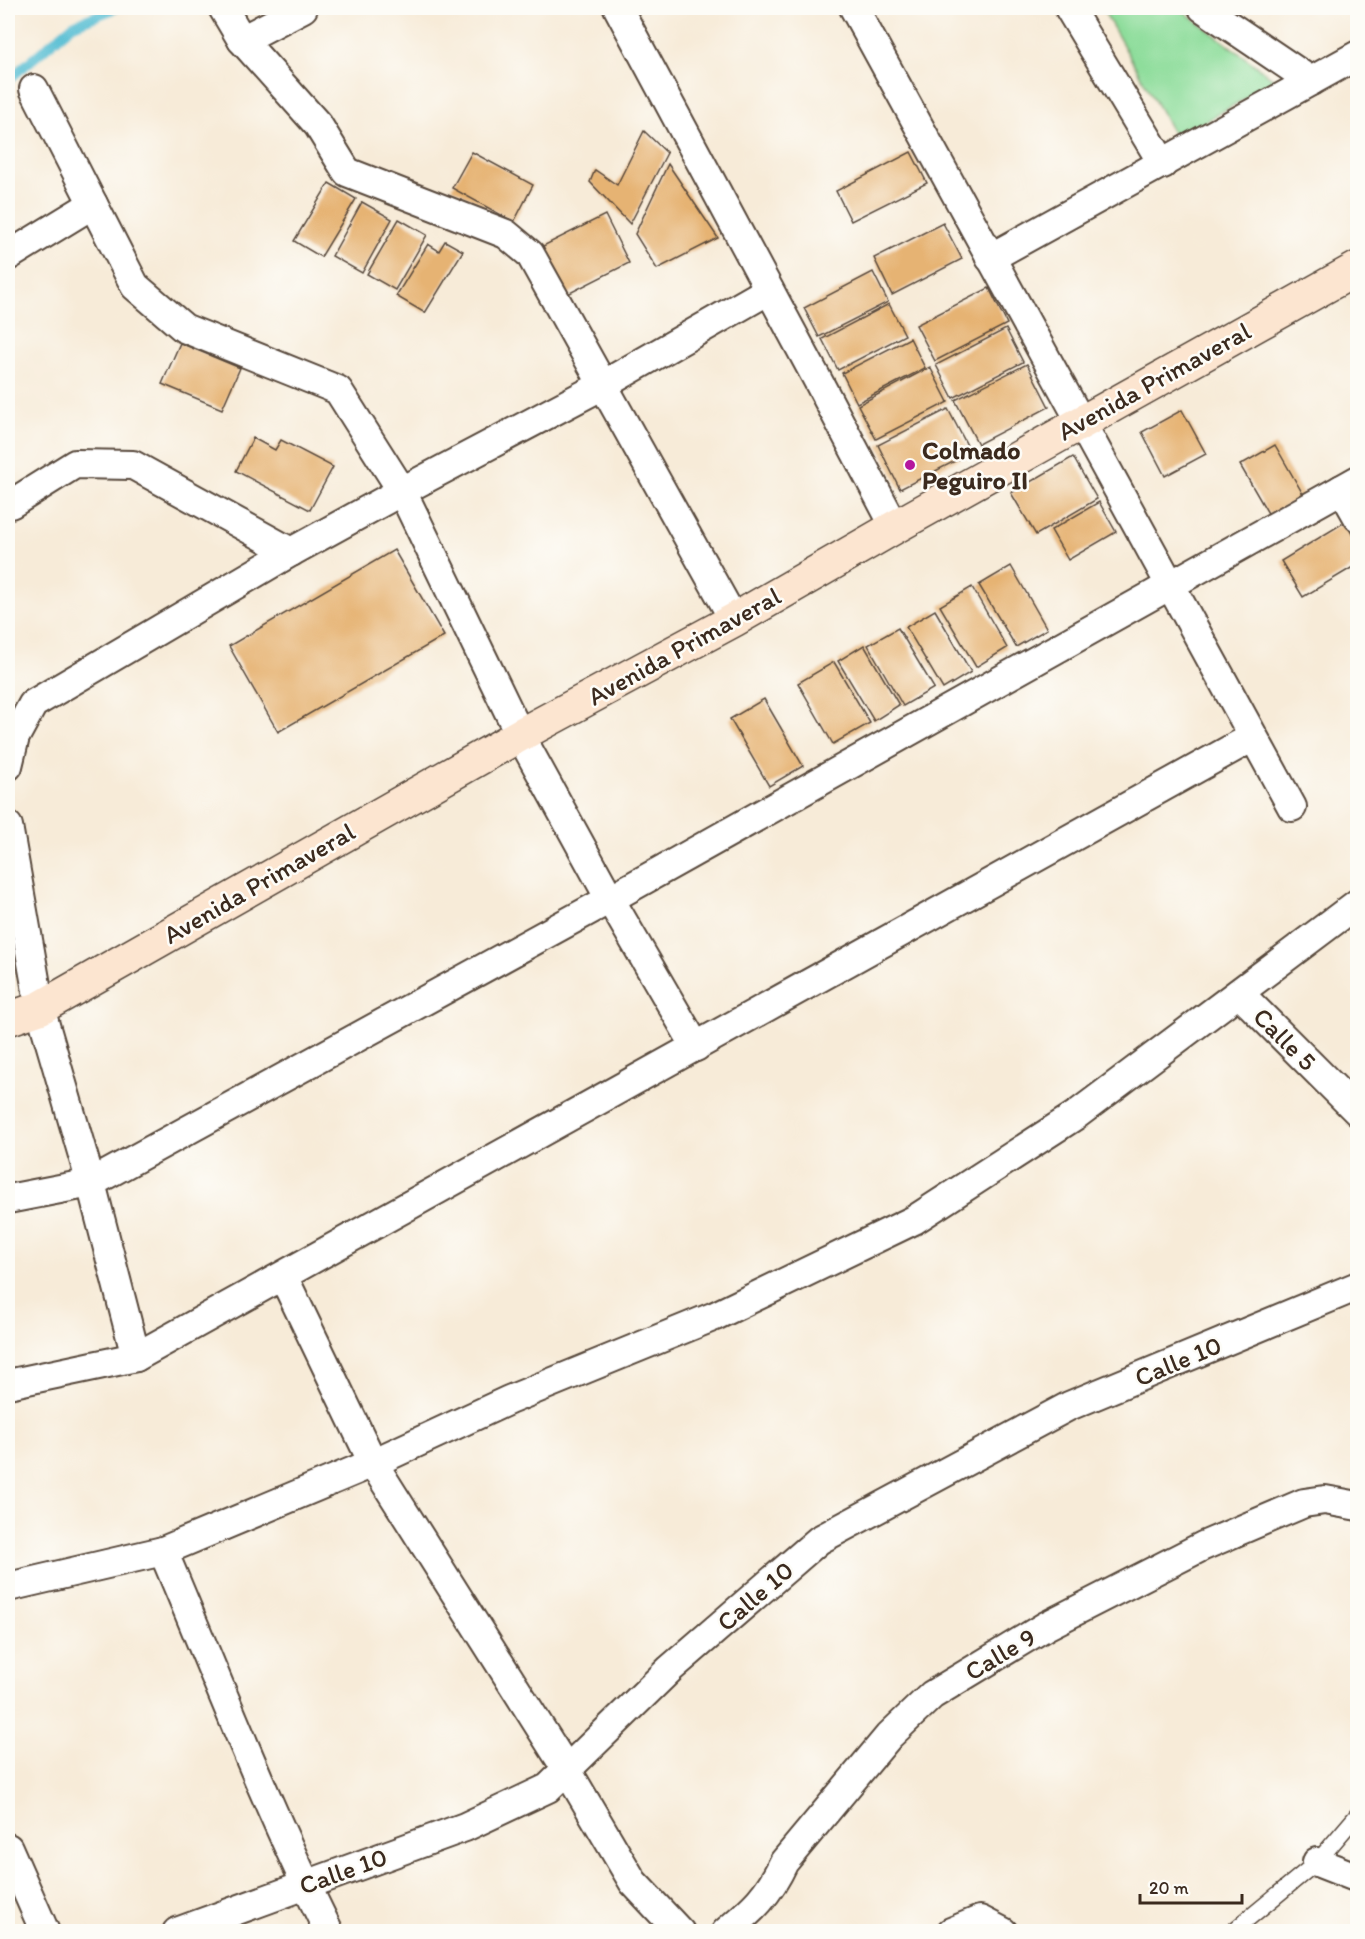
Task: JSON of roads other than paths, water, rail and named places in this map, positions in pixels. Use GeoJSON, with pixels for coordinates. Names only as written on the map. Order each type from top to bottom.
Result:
{"type":"FeatureCollection","features":[{"type":"Feature","properties":{"kind":"street"},"geometry":{"type":"LineString","coordinates":[[223,8],[242,40],[318,125],[347,172],[506,234],[530,254],[734,620]]}},
{"type":"Feature","properties":{"kind":"street"},"geometry":{"type":"LineString","coordinates":[[242,40],[303,8]]}},
{"type":"Feature","properties":{"kind":"street"},"geometry":{"type":"LineString","coordinates":[[618,8],[895,527]]}},
{"type":"Feature","properties":{"kind":"street"},"geometry":{"type":"LineString","coordinates":[[854,8],[1292,807]]}},
{"type":"Feature","properties":{"kind":"street"},"geometry":{"type":"LineString","coordinates":[[1069,8],[1163,164]]}},
{"type":"Feature","properties":{"kind":"street"},"geometry":{"type":"LineString","coordinates":[[1203,8],[1311,81]]}},
{"type":"Feature","properties":{"kind":"street"},"geometry":{"type":"LineString","coordinates":[[990,258],[1358,55]]}},
{"type":"Feature","properties":{"kind":"street"},"geometry":{"type":"LineString","coordinates":[[34,89],[135,286],[184,328],[338,390],[402,491],[520,735],[610,899],[696,1047]]}},
{"type":"Feature","properties":{"kind":"street"},"geometry":{"type":"LineString","coordinates":[[8,256],[93,204]]}},
{"type":"Feature","properties":{"kind":"street","name":"Avenida Primaveral"},"geometry":{"type":"LineString","coordinates":[[8,1018],[40,1008],[520,735],[734,620],[895,527],[1358,268]]}},
{"type":"Feature","properties":{"kind":"street"},"geometry":{"type":"LineString","coordinates":[[8,766],[15,737],[33,704],[291,552],[603,386],[769,290]]}},
{"type":"Feature","properties":{"kind":"street"},"geometry":{"type":"LineString","coordinates":[[11,504],[75,464],[133,465],[291,552]]}},
{"type":"Feature","properties":{"kind":"street"},"geometry":{"type":"LineString","coordinates":[[8,1199],[91,1183],[610,899],[1350,485],[1358,517]]}},
{"type":"Feature","properties":{"kind":"street"},"geometry":{"type":"LineString","coordinates":[[8,1384],[136,1358],[1253,737]]}},
{"type":"Feature","properties":{"kind":"street"},"geometry":{"type":"LineString","coordinates":[[8,826],[40,1008],[91,1183],[136,1358]]}},
{"type":"Feature","properties":{"kind":"street"},"geometry":{"type":"LineString","coordinates":[[8,1587],[163,1551],[374,1463],[509,1400],[715,1316],[914,1220],[1076,1115],[1358,903]]}},
{"type":"Feature","properties":{"kind":"street","name":"Calle 5"},"geometry":{"type":"LineString","coordinates":[[1239,993],[1358,1112]]}},
{"type":"Feature","properties":{"kind":"street"},"geometry":{"type":"LineString","coordinates":[[283,1276],[374,1463],[567,1770],[633,1881],[680,1932]]}},
{"type":"Feature","properties":{"kind":"street","name":"Calle 10"},"geometry":{"type":"LineString","coordinates":[[177,1932],[465,1827],[548,1788],[670,1669],[819,1540],[1069,1406],[1358,1286]]}},
{"type":"Feature","properties":{"kind":"street","name":"Calle 9"},"geometry":{"type":"LineString","coordinates":[[726,1932],[755,1906],[774,1884],[784,1862],[889,1736],[932,1695],[1046,1626],[1203,1546],[1304,1503],[1325,1500],[1354,1508]]}},
{"type":"Feature","properties":{"kind":"street"},"geometry":{"type":"LineString","coordinates":[[163,1551],[306,1885],[329,1932]]}},
{"type":"Feature","properties":{"kind":"street"},"geometry":{"type":"LineString","coordinates":[[8,1848],[45,1932]]}},
{"type":"Feature","properties":{"kind":"street"},"geometry":{"type":"LineString","coordinates":[[1317,1862],[1358,1878]]}},
{"type":"Feature","properties":{"kind":"street"},"geometry":{"type":"LineString","coordinates":[[951,1932],[980,1920],[1003,1932]]}},
{"type":"Feature","properties":{"kind":"lane"},"geometry":{"type":"LineString","coordinates":[[1232,1932],[1317,1862],[1358,1814]]}},
{"type":"Feature","properties":{"kind":"waterway"},"geometry":{"type":"LineString","coordinates":[[8,80],[73,25],[116,8]]}},
{"type":"Feature","properties":{"kind":"place","name":"Colmado Peguiro II"},"geometry":{"type":"Point","coordinates":[910,465]}}]}
